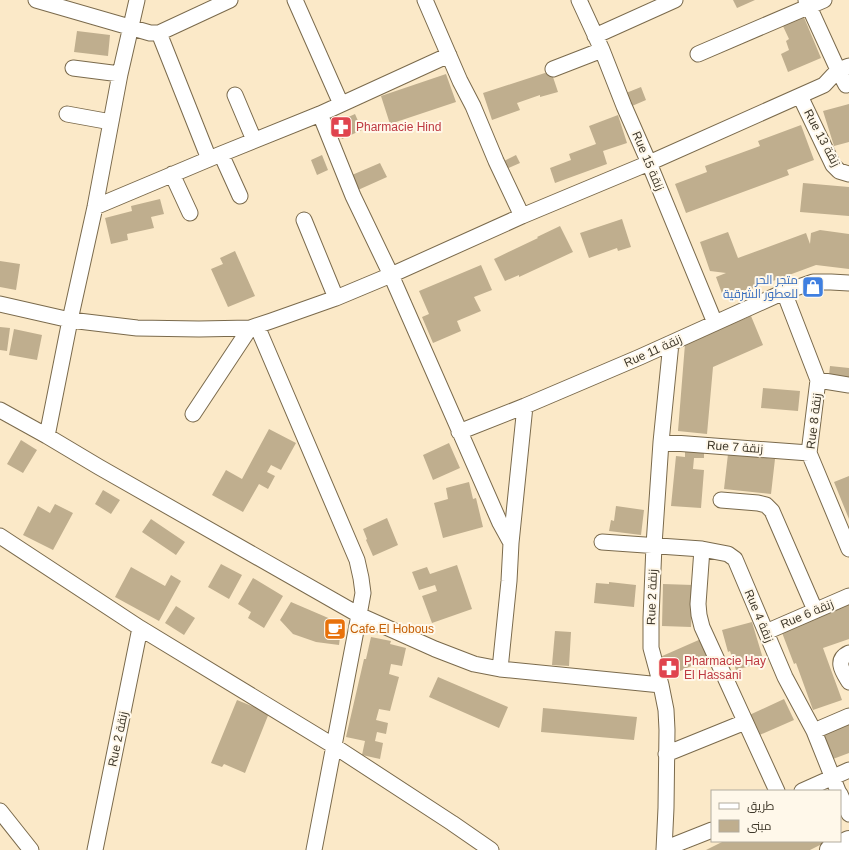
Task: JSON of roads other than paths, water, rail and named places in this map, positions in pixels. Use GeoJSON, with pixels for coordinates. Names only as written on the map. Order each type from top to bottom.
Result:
{"type":"FeatureCollection","features":[{"type":"Feature","properties":{"kind":"main road"},"geometry":{"type":"LineString","coordinates":[[830,850],[849,842]]}},
{"type":"Feature","properties":{"kind":"street"},"geometry":{"type":"LineString","coordinates":[[36,0],[150,33],[159,33],[230,0]]}},
{"type":"Feature","properties":{"kind":"street"},"geometry":{"type":"LineString","coordinates":[[47,436],[70,320],[95,207],[120,74],[137,0]]}},
{"type":"Feature","properties":{"kind":"street"},"geometry":{"type":"LineString","coordinates":[[295,0],[341,104]]}},
{"type":"Feature","properties":{"kind":"street"},"geometry":{"type":"LineString","coordinates":[[425,0],[522,216]]}},
{"type":"Feature","properties":{"kind":"street","name":"Rue 15 زنقة"},"geometry":{"type":"LineString","coordinates":[[579,0],[650,163],[715,323]]}},
{"type":"Feature","properties":{"kind":"street"},"geometry":{"type":"LineString","coordinates":[[595,36],[675,0]]}},
{"type":"Feature","properties":{"kind":"street"},"geometry":{"type":"LineString","coordinates":[[698,54],[807,4],[824,0]]}},
{"type":"Feature","properties":{"kind":"street"},"geometry":{"type":"LineString","coordinates":[[807,4],[844,68],[847,84],[824,85]]}},
{"type":"Feature","properties":{"kind":"street"},"geometry":{"type":"LineString","coordinates":[[159,33],[215,156],[240,196]]}},
{"type":"Feature","properties":{"kind":"street"},"geometry":{"type":"LineString","coordinates":[[553,69],[602,50]]}},
{"type":"Feature","properties":{"kind":"street"},"geometry":{"type":"LineString","coordinates":[[95,207],[215,156],[320,114],[449,56]]}},
{"type":"Feature","properties":{"kind":"street"},"geometry":{"type":"LineString","coordinates":[[73,68],[120,74]]}},
{"type":"Feature","properties":{"kind":"street"},"geometry":{"type":"LineString","coordinates":[[0,304],[70,320],[137,328],[199,329],[254,327],[336,298],[522,216],[650,163],[824,85],[844,68]]}},
{"type":"Feature","properties":{"kind":"street"},"geometry":{"type":"LineString","coordinates":[[235,95],[254,140]]}},
{"type":"Feature","properties":{"kind":"street","name":"Rue 13 زنقة"},"geometry":{"type":"LineString","coordinates":[[800,96],[833,165],[839,171],[849,174]]}},
{"type":"Feature","properties":{"kind":"street"},"geometry":{"type":"LineString","coordinates":[[67,114],[111,122]]}},
{"type":"Feature","properties":{"kind":"street"},"geometry":{"type":"LineString","coordinates":[[320,114],[353,196],[391,275],[459,432],[500,523],[511,543]]}},
{"type":"Feature","properties":{"kind":"street"},"geometry":{"type":"LineString","coordinates":[[172,174],[190,213]]}},
{"type":"Feature","properties":{"kind":"street"},"geometry":{"type":"LineString","coordinates":[[304,220],[336,298]]}},
{"type":"Feature","properties":{"kind":"street","name":"Rue 11 زنقة"},"geometry":{"type":"LineString","coordinates":[[459,432],[671,343],[784,292],[813,282],[849,284]]}},
{"type":"Feature","properties":{"kind":"street","name":"Rue 8 زنقة"},"geometry":{"type":"LineString","coordinates":[[784,292],[818,380],[809,453],[849,549]]}},
{"type":"Feature","properties":{"kind":"street"},"geometry":{"type":"LineString","coordinates":[[193,414],[254,327]]}},
{"type":"Feature","properties":{"kind":"street"},"geometry":{"type":"LineString","coordinates":[[254,327],[357,560],[363,593],[314,850]]}},
{"type":"Feature","properties":{"kind":"street","name":"Rue 2 زنقة"},"geometry":{"type":"LineString","coordinates":[[664,850],[666,808],[666,710],[651,648],[651,618],[661,442],[671,343]]}},
{"type":"Feature","properties":{"kind":"street"},"geometry":{"type":"LineString","coordinates":[[818,380],[849,385]]}},
{"type":"Feature","properties":{"kind":"street"},"geometry":{"type":"LineString","coordinates":[[500,669],[524,406]]}},
{"type":"Feature","properties":{"kind":"street"},"geometry":{"type":"LineString","coordinates":[[0,410],[47,436],[99,468],[359,615],[434,649],[474,664],[500,669],[661,685]]}},
{"type":"Feature","properties":{"kind":"street","name":"Rue 7 زنقة"},"geometry":{"type":"LineString","coordinates":[[661,442],[809,453]]}},
{"type":"Feature","properties":{"kind":"street"},"geometry":{"type":"LineString","coordinates":[[721,500],[758,503],[766,505],[772,511],[815,610]]}},
{"type":"Feature","properties":{"kind":"street"},"geometry":{"type":"LineString","coordinates":[[0,536],[140,628],[334,746],[491,850]]}},
{"type":"Feature","properties":{"kind":"street","name":"Rue 4 زنقة"},"geometry":{"type":"LineString","coordinates":[[602,542],[702,549],[728,554],[735,559],[785,677],[814,731],[838,790]]}},
{"type":"Feature","properties":{"kind":"street"},"geometry":{"type":"LineString","coordinates":[[702,549],[698,604],[702,626],[777,790]]}},
{"type":"Feature","properties":{"kind":"street","name":"Rue 6 زنقة"},"geometry":{"type":"LineString","coordinates":[[766,632],[849,596]]}},
{"type":"Feature","properties":{"kind":"street","name":"Rue 2 زنقة"},"geometry":{"type":"LineString","coordinates":[[95,850],[140,628]]}},
{"type":"Feature","properties":{"kind":"street"},"geometry":{"type":"LineString","coordinates":[[849,653],[844,655],[841,661],[841,668],[849,682]]}},
{"type":"Feature","properties":{"kind":"street"},"geometry":{"type":"LineString","coordinates":[[814,731],[849,716]]}},
{"type":"Feature","properties":{"kind":"street"},"geometry":{"type":"LineString","coordinates":[[666,754],[745,722]]}},
{"type":"Feature","properties":{"kind":"street"},"geometry":{"type":"LineString","coordinates":[[804,790],[849,770]]}},
{"type":"Feature","properties":{"kind":"street"},"geometry":{"type":"LineString","coordinates":[[841,796],[849,814]]}},
{"type":"Feature","properties":{"kind":"street"},"geometry":{"type":"LineString","coordinates":[[0,811],[31,850]]}},
{"type":"Feature","properties":{"kind":"street"},"geometry":{"type":"LineString","coordinates":[[664,850],[711,830]]}},
{"type":"Feature","properties":{"kind":"place","name":"Pharmacie Hind"},"geometry":{"type":"Point","coordinates":[341,127]}},
{"type":"Feature","properties":{"kind":"place","name":"متجر الحر للعطور الشرقية"},"geometry":{"type":"Point","coordinates":[813,287]}},
{"type":"Feature","properties":{"kind":"place","name":"Cafe El Hobous"},"geometry":{"type":"Point","coordinates":[335,629]}},
{"type":"Feature","properties":{"kind":"place","name":"Pharmacie Hay El Hassani"},"geometry":{"type":"Point","coordinates":[669,668]}}]}
